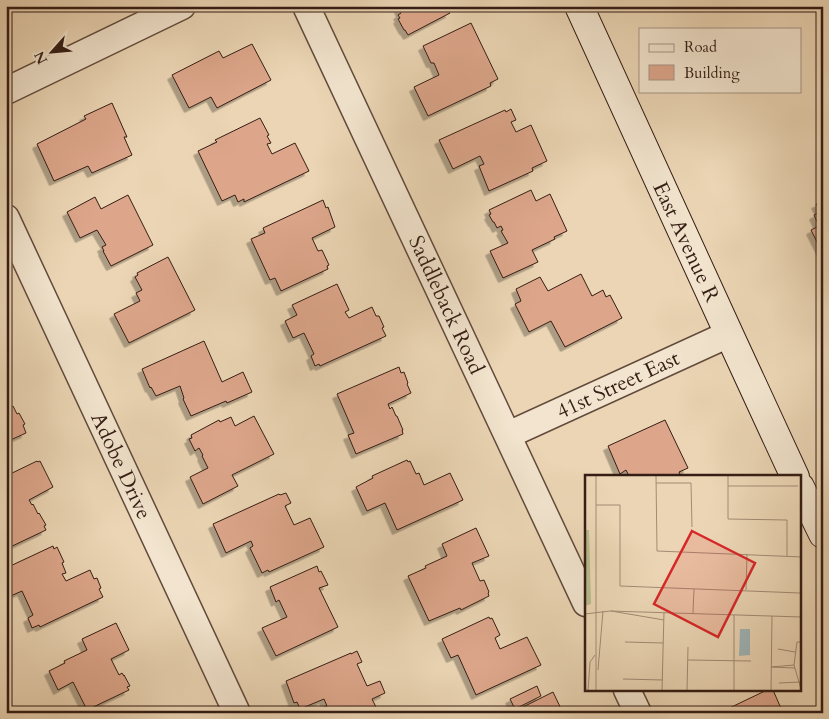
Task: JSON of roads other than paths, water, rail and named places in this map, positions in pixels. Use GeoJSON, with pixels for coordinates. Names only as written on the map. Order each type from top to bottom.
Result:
{"type":"FeatureCollection","features":[{"type":"Feature","properties":{"kind":"main road","name":"East Avenue R"},"geometry":{"type":"LineString","coordinates":[[579,6],[728,334],[796,475]]}},
{"type":"Feature","properties":{"kind":"main road"},"geometry":{"type":"LineString","coordinates":[[802,491],[823,534]]}},
{"type":"Feature","properties":{"kind":"street"},"geometry":{"type":"LineString","coordinates":[[6,91],[182,6]]}},
{"type":"Feature","properties":{"kind":"street","name":"Saddleback Road"},"geometry":{"type":"LineString","coordinates":[[306,6],[585,601]]}},
{"type":"Feature","properties":{"kind":"street","name":"Adobe Drive"},"geometry":{"type":"LineString","coordinates":[[6,218],[237,713]]}},
{"type":"Feature","properties":{"kind":"street","name":"41st Street East"},"geometry":{"type":"LineString","coordinates":[[508,435],[728,334]]}},
{"type":"Feature","properties":{"kind":"street"},"geometry":{"type":"LineString","coordinates":[[628,692],[638,713]]}}]}
